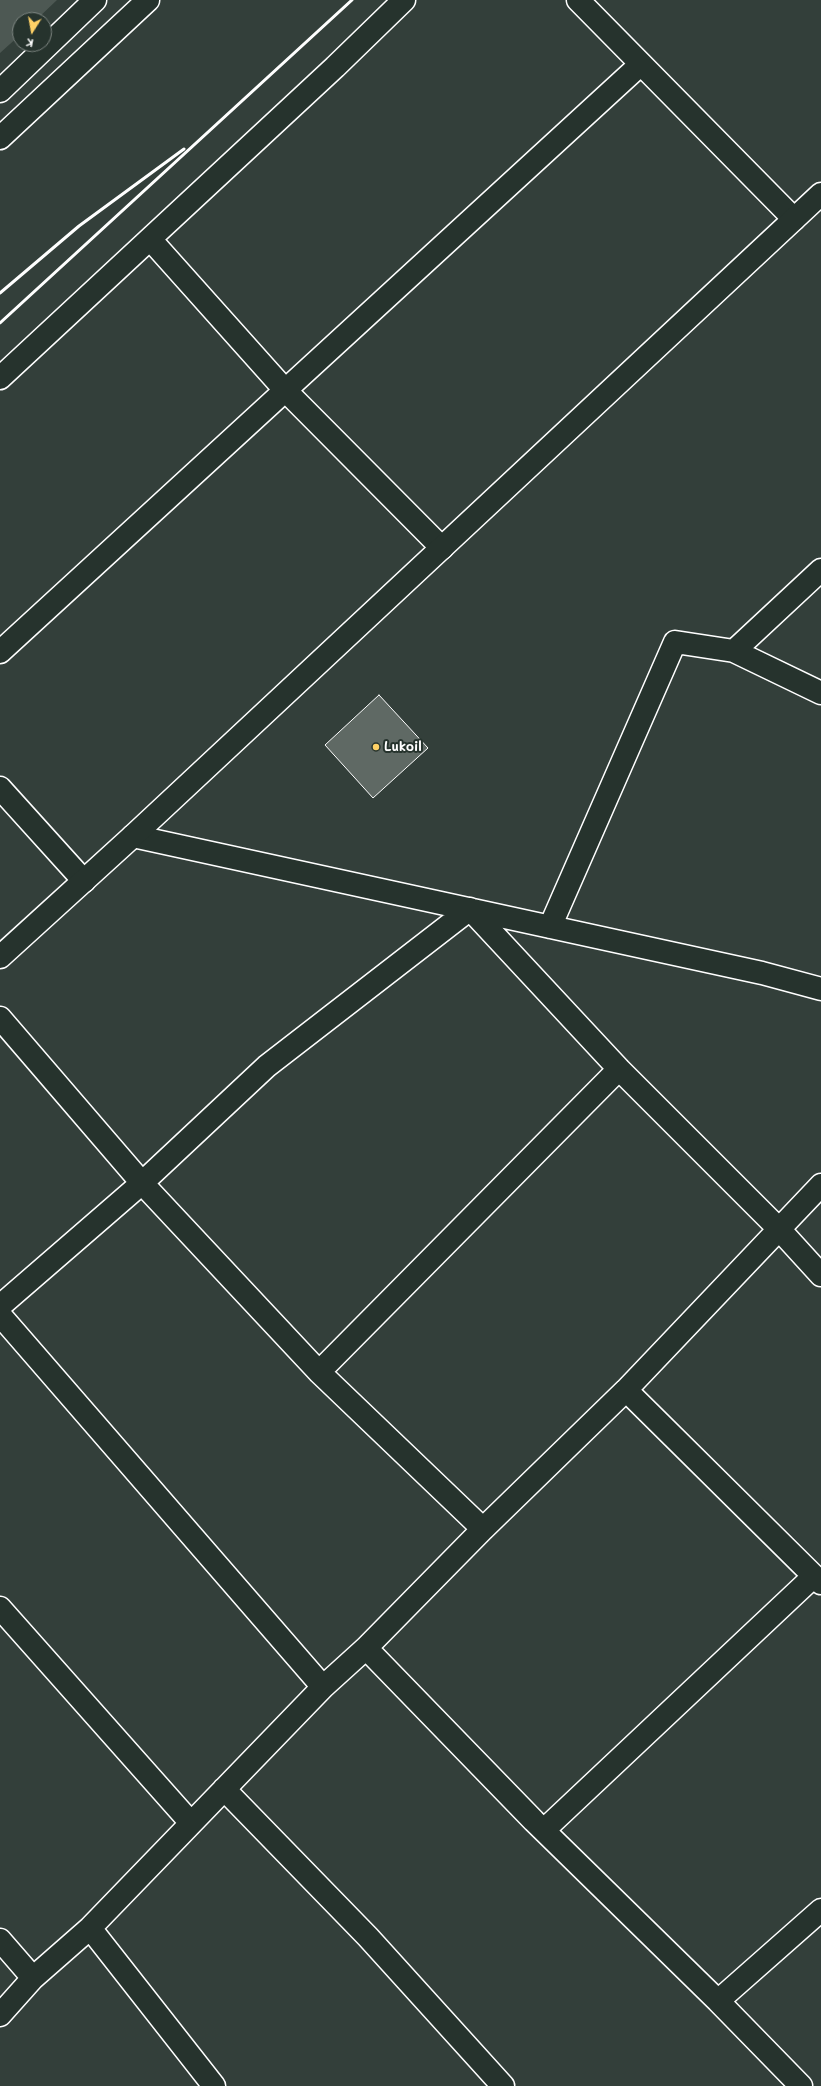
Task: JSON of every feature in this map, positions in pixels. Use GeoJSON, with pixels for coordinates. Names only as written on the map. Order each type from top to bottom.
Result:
{"type":"FeatureCollection","features":[{"type":"Feature","properties":{"kind":"street"},"geometry":{"type":"LineString","coordinates":[[0,91],[95,0]]}},
{"type":"Feature","properties":{"kind":"street"},"geometry":{"type":"LineString","coordinates":[[0,138],[148,0]]}},
{"type":"Feature","properties":{"kind":"street"},"geometry":{"type":"LineString","coordinates":[[0,378],[336,67],[404,0]]}},
{"type":"Feature","properties":{"kind":"street"},"geometry":{"type":"LineString","coordinates":[[578,0],[794,219]]}},
{"type":"Feature","properties":{"kind":"street"},"geometry":{"type":"LineString","coordinates":[[0,652],[641,64]]}},
{"type":"Feature","properties":{"kind":"street"},"geometry":{"type":"LineString","coordinates":[[0,957],[133,836],[821,194]]}},
{"type":"Feature","properties":{"kind":"street"},"geometry":{"type":"LineString","coordinates":[[150,239],[285,390],[442,548]]}},
{"type":"Feature","properties":{"kind":"street"},"geometry":{"type":"LineString","coordinates":[[734,651],[821,570]]}},
{"type":"Feature","properties":{"kind":"street"},"geometry":{"type":"LineString","coordinates":[[550,927],[675,642],[734,651],[821,693]]}},
{"type":"Feature","properties":{"kind":"street"},"geometry":{"type":"LineString","coordinates":[[0,788],[84,881]]}},
{"type":"Feature","properties":{"kind":"street"},"geometry":{"type":"LineString","coordinates":[[133,836],[762,973],[821,989]]}},
{"type":"Feature","properties":{"kind":"street"},"geometry":{"type":"LineString","coordinates":[[470,909],[619,1069],[779,1229],[821,1275]]}},
{"type":"Feature","properties":{"kind":"street"},"geometry":{"type":"LineString","coordinates":[[0,1306],[142,1183],[267,1066],[470,909]]}},
{"type":"Feature","properties":{"kind":"street"},"geometry":{"type":"LineString","coordinates":[[0,1018],[142,1183],[319,1372],[483,1529]]}},
{"type":"Feature","properties":{"kind":"street"},"geometry":{"type":"LineString","coordinates":[[319,1372],[619,1069]]}},
{"type":"Feature","properties":{"kind":"street"},"geometry":{"type":"LineString","coordinates":[[0,2015],[33,1978],[90,1928],[323,1686],[366,1648],[483,1529],[626,1390],[821,1185]]}},
{"type":"Feature","properties":{"kind":"street"},"geometry":{"type":"LineString","coordinates":[[0,1315],[323,1686]]}},
{"type":"Feature","properties":{"kind":"street"},"geometry":{"type":"LineString","coordinates":[[544,1830],[818,1579],[626,1390]]}},
{"type":"Feature","properties":{"kind":"street"},"geometry":{"type":"LineString","coordinates":[[0,1608],[191,1823]]}},
{"type":"Feature","properties":{"kind":"street"},"geometry":{"type":"LineString","coordinates":[[366,1648],[544,1830],[718,2001],[801,2086]]}},
{"type":"Feature","properties":{"kind":"street"},"geometry":{"type":"LineString","coordinates":[[224,1789],[368,1937],[503,2086]]}},
{"type":"Feature","properties":{"kind":"street"},"geometry":{"type":"LineString","coordinates":[[718,2001],[821,1910]]}},
{"type":"Feature","properties":{"kind":"street"},"geometry":{"type":"LineString","coordinates":[[90,1928],[214,2086]]}},
{"type":"Feature","properties":{"kind":"street"},"geometry":{"type":"LineString","coordinates":[[0,1940],[33,1978]]}},
{"type":"Feature","properties":{"kind":"shaded area"},"geometry":{"type":"Polygon","coordinates":[[[0,0],[57,0],[44,12],[12,12],[12,42],[0,53],[0,0]]]}},
{"type":"Feature","properties":{"kind":"building"},"geometry":{"type":"Polygon","coordinates":[[[379,695],[428,748],[373,798],[325,745],[379,695]]]}},
{"type":"Feature","properties":{"kind":"railway"},"geometry":{"type":"LineString","coordinates":[[0,323],[352,0]]}},
{"type":"Feature","properties":{"kind":"railway"},"geometry":{"type":"LineString","coordinates":[[0,293],[79,226],[184,149]]}},
{"type":"Feature","properties":{"kind":"place","name":"Lukoil"},"geometry":{"type":"Point","coordinates":[376,747]}}]}
